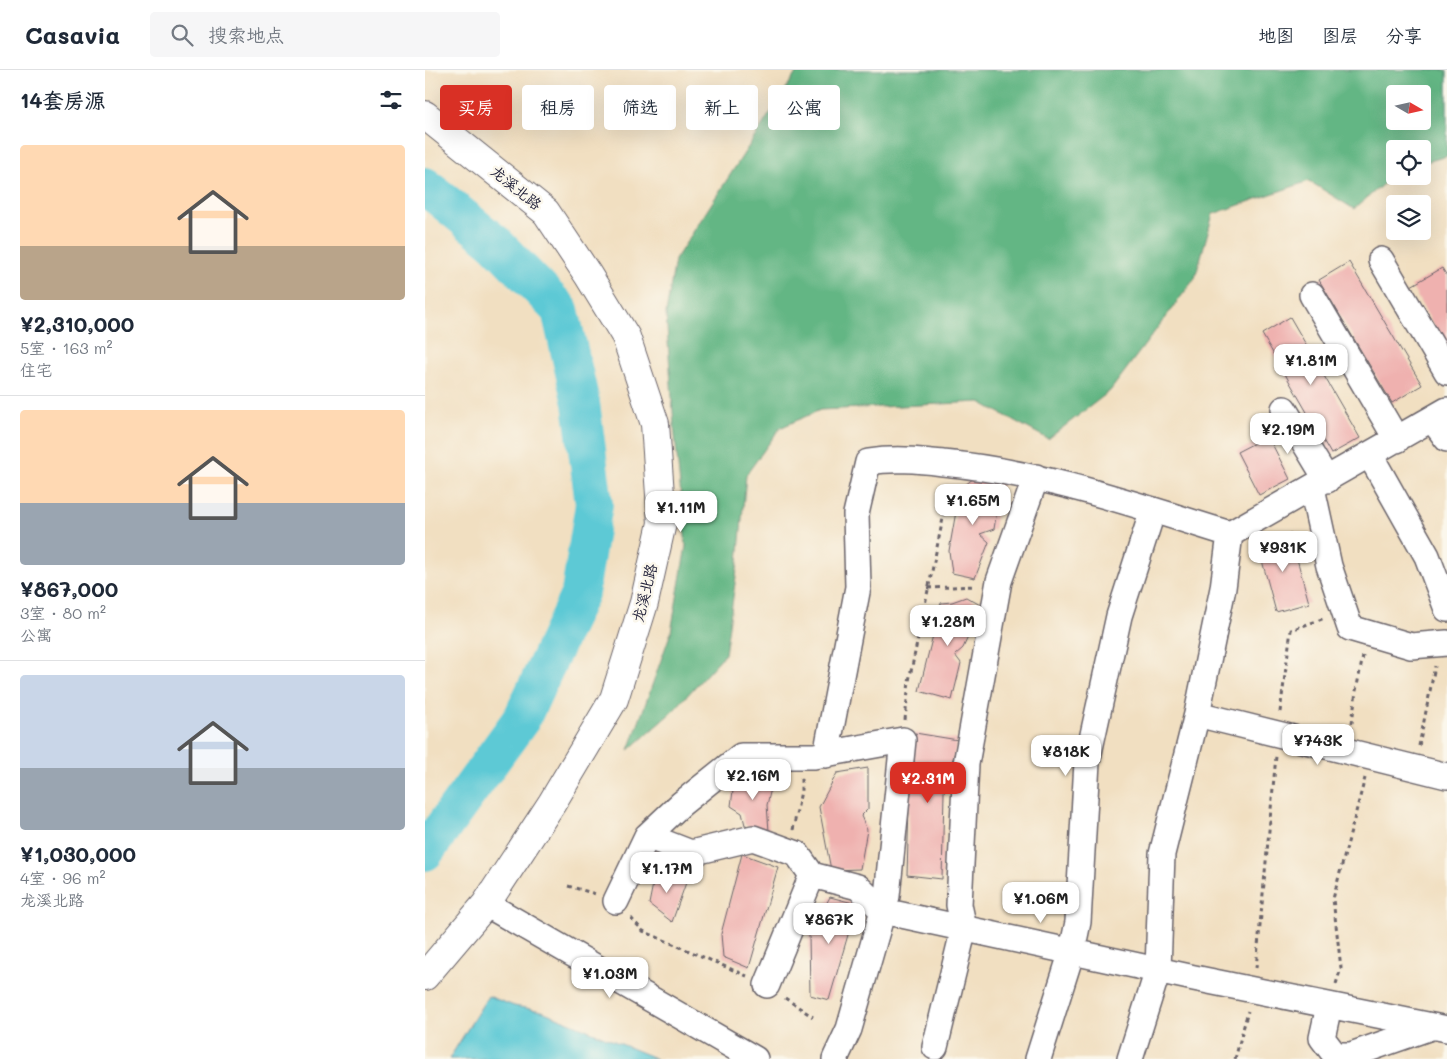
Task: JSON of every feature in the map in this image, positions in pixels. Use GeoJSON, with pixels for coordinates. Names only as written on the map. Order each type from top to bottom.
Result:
{"type":"FeatureCollection","features":[{"type":"Feature","properties":{"kind":"street","name":"龙溪北路"},"geometry":{"type":"LineString","coordinates":[[425,115],[546,212],[588,274],[626,337],[655,424],[662,523],[644,603],[614,699],[552,803],[486,904],[425,976]]}},
{"type":"Feature","properties":{"kind":"street"},"geometry":{"type":"LineString","coordinates":[[1381,260],[1447,372]]}},
{"type":"Feature","properties":{"kind":"street"},"geometry":{"type":"LineString","coordinates":[[1312,294],[1397,440]]}},
{"type":"Feature","properties":{"kind":"street"},"geometry":{"type":"LineString","coordinates":[[1284,409],[1319,484],[1329,566],[1350,628],[1411,646],[1443,643]]}},
{"type":"Feature","properties":{"kind":"street"},"geometry":{"type":"LineString","coordinates":[[826,755],[858,587],[856,514],[868,462],[892,458],[984,466],[1036,477],[1230,534],[1439,415],[1447,439]]}},
{"type":"Feature","properties":{"kind":"street"},"geometry":{"type":"LineString","coordinates":[[1370,455],[1427,556],[1447,609]]}},
{"type":"Feature","properties":{"kind":"street"},"geometry":{"type":"LineString","coordinates":[[935,1047],[964,928],[959,905],[966,764],[998,586],[1036,477]]}},
{"type":"Feature","properties":{"kind":"street"},"geometry":{"type":"LineString","coordinates":[[1038,1059],[1072,951],[1078,922],[1087,762],[1119,616],[1153,510]]}},
{"type":"Feature","properties":{"kind":"street"},"geometry":{"type":"LineString","coordinates":[[1130,1059],[1158,970],[1162,854],[1197,714],[1223,588],[1230,534]]}},
{"type":"Feature","properties":{"kind":"street"},"geometry":{"type":"LineString","coordinates":[[1197,714],[1414,770],[1447,776]]}},
{"type":"Feature","properties":{"kind":"street"},"geometry":{"type":"LineString","coordinates":[[616,900],[647,836],[681,804],[741,756],[826,755],[903,740],[887,896],[849,1030],[835,1059]]}},
{"type":"Feature","properties":{"kind":"street"},"geometry":{"type":"LineString","coordinates":[[647,836],[691,853],[753,838],[797,854],[812,876],[859,887],[883,911],[1329,1006],[1440,1027]]}},
{"type":"Feature","properties":{"kind":"street"},"geometry":{"type":"LineString","coordinates":[[767,985],[812,876]]}},
{"type":"Feature","properties":{"kind":"street"},"geometry":{"type":"LineString","coordinates":[[486,904],[755,1059]]}},
{"type":"Feature","properties":{"kind":"street"},"geometry":{"type":"LineString","coordinates":[[1329,1006],[1322,1038],[1335,1055],[1351,1055],[1440,1027]]}},
{"type":"Feature","properties":{"kind":"path"},"geometry":{"type":"LineString","coordinates":[[903,740],[909,681],[954,464]]}},
{"type":"Feature","properties":{"kind":"path"},"geometry":{"type":"LineString","coordinates":[[928,588],[998,586]]}},
{"type":"Feature","properties":{"kind":"path"},"geometry":{"type":"LineString","coordinates":[[1235,1059],[1253,990],[1277,735],[1291,630],[1344,612]]}},
{"type":"Feature","properties":{"kind":"path"},"geometry":{"type":"LineString","coordinates":[[1329,1006],[1341,968],[1333,898],[1363,791],[1359,756],[1356,691],[1368,633]]}},
{"type":"Feature","properties":{"kind":"path"},"geometry":{"type":"LineString","coordinates":[[1414,770],[1443,643]]}},
{"type":"Feature","properties":{"kind":"path"},"geometry":{"type":"LineString","coordinates":[[788,851],[801,791],[801,756]]}},
{"type":"Feature","properties":{"kind":"path"},"geometry":{"type":"LineString","coordinates":[[568,886],[616,900],[643,931],[767,985],[813,1017]]}},
{"type":"Feature","properties":{"kind":"green space"},"geometry":{"type":"Polygon","coordinates":[[[798,70],[1447,70],[1447,156],[1431,161],[1431,140],[1386,140],[1386,182],[1354,209],[1309,181],[1213,214],[1195,278],[1110,391],[1048,439],[980,402],[820,410],[780,428],[746,475],[738,562],[725,654],[673,711],[629,750],[671,632],[686,546],[674,426],[666,313],[675,260],[768,116],[768,130],[840,130],[840,85],[788,85],[798,70]]]}},
{"type":"Feature","properties":{"kind":"water"},"geometry":{"type":"Polygon","coordinates":[[[488,996],[514,1006],[542,1011],[657,1059],[449,1059],[488,996]]]}},
{"type":"Feature","properties":{"kind":"building"},"geometry":{"type":"Polygon","coordinates":[[[1349,262],[1422,385],[1392,403],[1319,280],[1349,262]]]}},
{"type":"Feature","properties":{"kind":"building"},"geometry":{"type":"Polygon","coordinates":[[[1442,268],[1447,276],[1447,349],[1411,286],[1442,268]]]}},
{"type":"Feature","properties":{"kind":"building"},"geometry":{"type":"Polygon","coordinates":[[[1290,317],[1360,438],[1331,454],[1262,334],[1290,317]]]}},
{"type":"Feature","properties":{"kind":"building"},"geometry":{"type":"Polygon","coordinates":[[[1268,436],[1290,479],[1259,495],[1237,452],[1268,436]]]}},
{"type":"Feature","properties":{"kind":"building"},"geometry":{"type":"Polygon","coordinates":[[[974,478],[1001,485],[994,529],[980,534],[989,542],[975,578],[952,573],[949,551],[960,489],[974,478]]]}},
{"type":"Feature","properties":{"kind":"building"},"geometry":{"type":"Polygon","coordinates":[[[1290,533],[1309,603],[1276,612],[1257,542],[1290,533]]]}},
{"type":"Feature","properties":{"kind":"building"},"geometry":{"type":"Polygon","coordinates":[[[966,597],[982,606],[963,648],[955,655],[961,663],[952,700],[919,691],[941,603],[952,602],[966,597]]]}},
{"type":"Feature","properties":{"kind":"building"},"geometry":{"type":"Polygon","coordinates":[[[915,733],[958,740],[944,792],[942,879],[907,875],[910,769],[915,733]]]}},
{"type":"Feature","properties":{"kind":"building"},"geometry":{"type":"Polygon","coordinates":[[[868,768],[868,809],[861,816],[867,830],[860,869],[831,870],[819,807],[837,773],[868,768]]]}},
{"type":"Feature","properties":{"kind":"building"},"geometry":{"type":"Polygon","coordinates":[[[749,777],[773,780],[767,805],[769,831],[745,825],[742,813],[731,806],[734,783],[749,777]]]}},
{"type":"Feature","properties":{"kind":"building"},"geometry":{"type":"Polygon","coordinates":[[[742,854],[778,867],[749,968],[723,957],[721,934],[742,854]]]}},
{"type":"Feature","properties":{"kind":"building"},"geometry":{"type":"Polygon","coordinates":[[[655,874],[688,877],[672,922],[649,904],[655,874]]]}},
{"type":"Feature","properties":{"kind":"building"},"geometry":{"type":"Polygon","coordinates":[[[830,897],[857,904],[829,1000],[810,995],[809,935],[830,897]]]}},
{"type":"Feature","properties":{"kind":"waterway"},"geometry":{"type":"LineString","coordinates":[[425,186],[495,243],[560,310],[581,403],[594,504],[580,593],[522,718],[425,852]]}}]}
